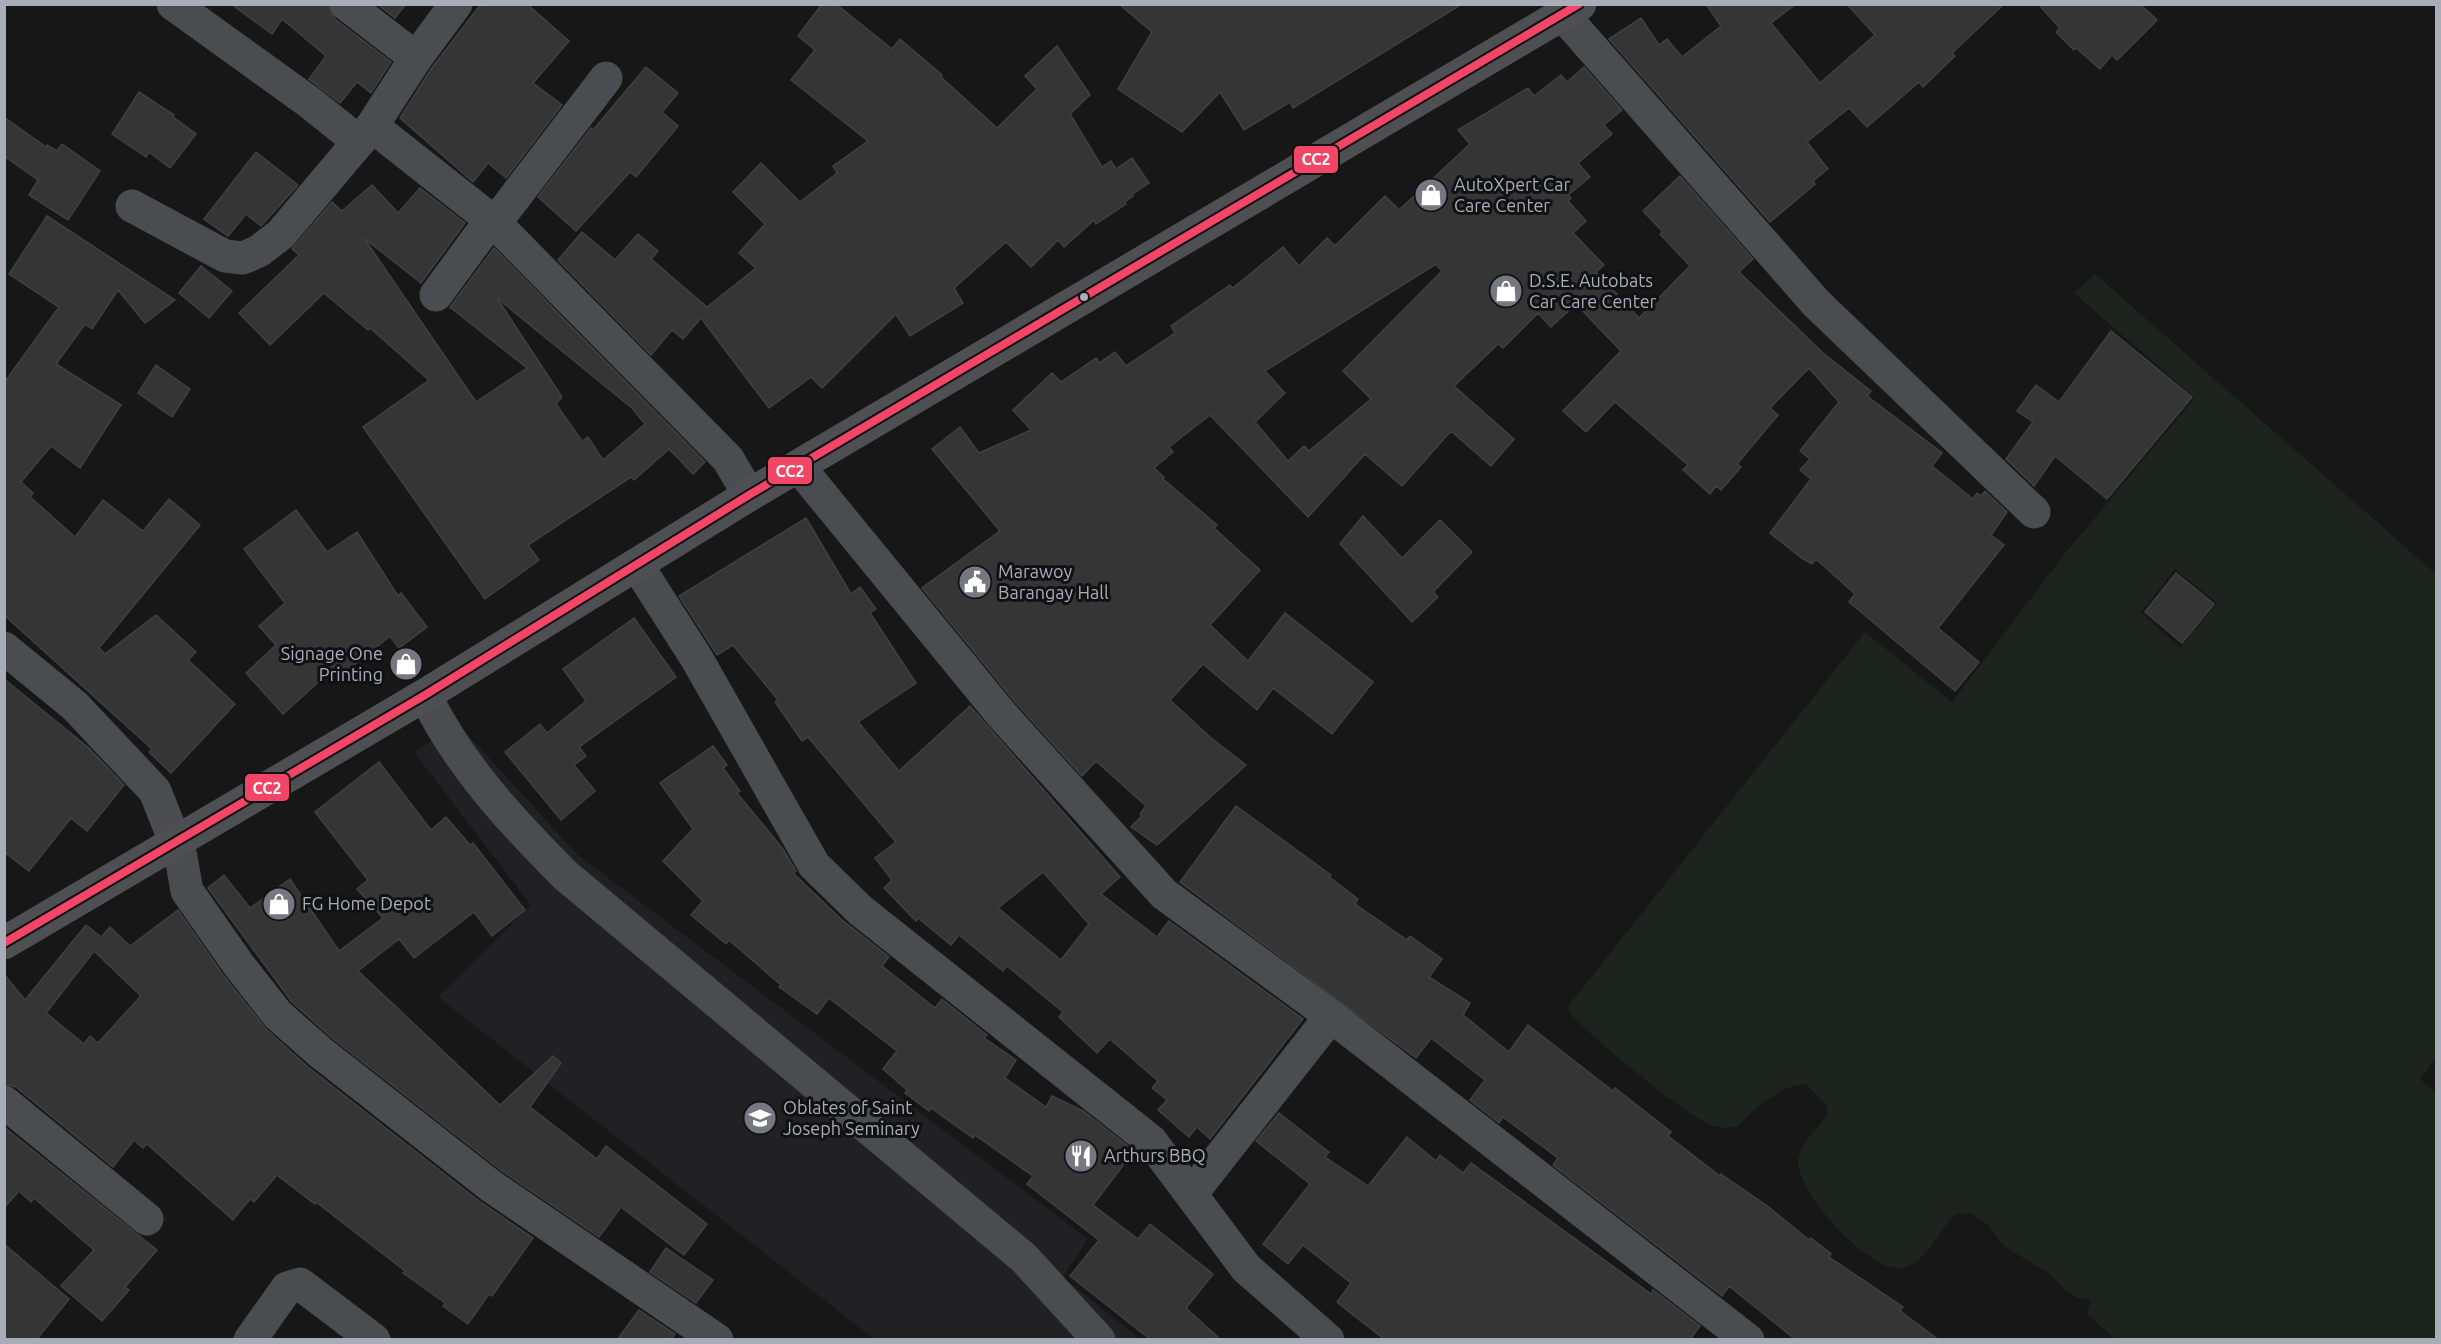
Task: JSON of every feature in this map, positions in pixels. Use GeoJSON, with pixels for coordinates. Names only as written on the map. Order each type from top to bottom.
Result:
{"type":"FeatureCollection","features":[{"type":"Feature","properties":{"kind":"main road"},"geometry":{"type":"LineString","coordinates":[[4,943],[425,695],[749,495],[1571,10]]}},
{"type":"Feature","properties":{"kind":"street"},"geometry":{"type":"LineString","coordinates":[[173,4],[309,102],[366,134],[493,222],[728,459],[749,495]]}},
{"type":"Feature","properties":{"kind":"street"},"geometry":{"type":"LineString","coordinates":[[346,4],[416,58]]}},
{"type":"Feature","properties":{"kind":"street"},"geometry":{"type":"LineString","coordinates":[[132,206],[225,256],[243,258],[260,251],[281,234],[366,134],[416,58],[456,4]]}},
{"type":"Feature","properties":{"kind":"street"},"geometry":{"type":"LineString","coordinates":[[1571,10],[1816,303],[2034,512]]}},
{"type":"Feature","properties":{"kind":"street"},"geometry":{"type":"LineString","coordinates":[[436,295],[606,78]]}},
{"type":"Feature","properties":{"kind":"street"},"geometry":{"type":"LineString","coordinates":[[799,467],[1002,715],[1164,894],[1331,1017],[1748,1340]]}},
{"type":"Feature","properties":{"kind":"street"},"geometry":{"type":"LineString","coordinates":[[637,565],[697,659],[814,865],[860,910],[1151,1141],[1246,1268],[1328,1340]]}},
{"type":"Feature","properties":{"kind":"street"},"geometry":{"type":"LineString","coordinates":[[4,648],[75,706],[155,791],[176,842],[187,891],[238,964],[278,1015],[320,1052],[491,1186],[717,1340]]}},
{"type":"Feature","properties":{"kind":"street"},"geometry":{"type":"LineString","coordinates":[[425,695],[441,728],[503,812],[565,875],[1024,1258],[1099,1340]]}},
{"type":"Feature","properties":{"kind":"street"},"geometry":{"type":"LineString","coordinates":[[1192,1193],[1331,1017]]}},
{"type":"Feature","properties":{"kind":"street"},"geometry":{"type":"LineString","coordinates":[[4,1102],[147,1219]]}},
{"type":"Feature","properties":{"kind":"street"},"geometry":{"type":"LineString","coordinates":[[250,1340],[287,1288],[300,1284],[374,1340]]}},
{"type":"Feature","properties":{"kind":"shaded area"},"geometry":{"type":"Polygon","coordinates":[[[2095,274],[2436,574],[2436,1058],[2420,1079],[2436,1093],[2436,1339],[2115,1339],[2086,1313],[2091,1302],[2086,1298],[2078,1298],[2063,1288],[2051,1275],[2004,1246],[1988,1225],[1971,1213],[1956,1214],[1919,1260],[1903,1268],[1889,1267],[1873,1259],[1838,1229],[1809,1191],[1801,1174],[1799,1154],[1828,1114],[1826,1105],[1806,1084],[1790,1087],[1775,1095],[1747,1116],[1738,1126],[1728,1128],[1714,1126],[1681,1107],[1637,1073],[1569,1011],[1569,1005],[1865,632],[1952,702],[2063,556],[2195,398],[2074,293],[2095,274]],[[2175,569],[2141,612],[2180,648],[2217,603],[2175,569]]]}},
{"type":"Feature","properties":{"kind":"shaded area","name":"Oblates of Saint Joseph Seminary"},"geometry":{"type":"Polygon","coordinates":[[[459,725],[578,855],[1088,1239],[1063,1277],[1140,1339],[874,1339],[438,997],[531,905],[414,752],[459,725]]]}},
{"type":"Feature","properties":{"kind":"building"},"geometry":{"type":"Polygon","coordinates":[[[231,4],[328,4],[335,19],[391,62],[371,93],[357,82],[340,103],[309,79],[326,56],[282,19],[272,34],[231,4]]]}},
{"type":"Feature","properties":{"kind":"building"},"geometry":{"type":"Polygon","coordinates":[[[377,4],[406,4],[395,18],[377,4]]]}},
{"type":"Feature","properties":{"kind":"building"},"geometry":{"type":"Polygon","coordinates":[[[481,4],[527,4],[569,41],[533,83],[562,105],[506,178],[488,163],[473,182],[400,118],[431,69],[481,4]]]}},
{"type":"Feature","properties":{"kind":"building"},"geometry":{"type":"Polygon","coordinates":[[[822,4],[836,4],[892,49],[900,39],[942,75],[941,77],[997,128],[1037,89],[1025,76],[1057,46],[1090,95],[1070,114],[1102,167],[1111,161],[1116,169],[1132,158],[1149,183],[1132,194],[1133,196],[1125,202],[1126,204],[1096,224],[1094,220],[1064,247],[1058,240],[1031,267],[1006,242],[954,288],[963,303],[910,336],[896,314],[822,388],[811,377],[769,408],[701,318],[683,339],[672,330],[651,355],[558,260],[582,232],[615,260],[638,234],[658,251],[651,259],[707,307],[756,268],[739,253],[765,224],[733,192],[761,163],[800,202],[837,173],[833,166],[868,141],[791,80],[815,50],[798,36],[822,4]]]}},
{"type":"Feature","properties":{"kind":"building"},"geometry":{"type":"Polygon","coordinates":[[[1119,4],[1462,4],[1293,108],[1290,102],[1244,130],[1220,92],[1182,132],[1118,89],[1152,32],[1119,4]]]}},
{"type":"Feature","properties":{"kind":"building"},"geometry":{"type":"Polygon","coordinates":[[[1706,4],[1796,4],[1771,23],[1820,83],[1875,35],[1847,4],[2004,4],[1952,53],[1955,56],[1923,87],[1919,82],[1867,127],[1849,108],[1807,142],[1828,169],[1813,181],[1815,184],[1770,222],[1609,39],[1641,18],[1659,45],[1667,39],[1682,57],[1721,26],[1706,4]]]}},
{"type":"Feature","properties":{"kind":"building"},"geometry":{"type":"Polygon","coordinates":[[[2038,4],[2140,4],[2157,20],[2117,60],[2112,55],[2100,69],[2076,48],[2074,50],[2056,32],[2060,28],[2038,4]]]}},
{"type":"Feature","properties":{"kind":"building"},"geometry":{"type":"Polygon","coordinates":[[[646,67],[678,93],[662,112],[678,126],[636,177],[630,172],[576,231],[538,197],[591,128],[593,130],[646,67]]]}},
{"type":"Feature","properties":{"kind":"building"},"geometry":{"type":"Polygon","coordinates":[[[1584,67],[1622,110],[1604,125],[1612,134],[1578,163],[1590,177],[1568,195],[1571,198],[1568,201],[1586,221],[1573,233],[1604,265],[1596,272],[1639,318],[1690,266],[1660,234],[1663,232],[1643,211],[1680,176],[1753,259],[1739,272],[1823,353],[1871,391],[1867,396],[1942,453],[1932,466],[1973,499],[1977,493],[1981,496],[1985,491],[2007,512],[1991,535],[2004,545],[1938,628],[1979,662],[1955,691],[1849,602],[1855,594],[1816,559],[1812,564],[1803,559],[1770,533],[1811,479],[1800,470],[1810,459],[1800,451],[1839,402],[1809,368],[1770,408],[1778,415],[1737,464],[1741,467],[1721,490],[1716,486],[1710,494],[1683,470],[1688,465],[1615,402],[1586,432],[1563,411],[1621,351],[1576,304],[1551,327],[1538,313],[1503,348],[1498,344],[1454,386],[1514,439],[1491,466],[1451,431],[1402,486],[1365,454],[1308,517],[1210,415],[1169,447],[1173,452],[1154,468],[1164,477],[1163,479],[1217,525],[1214,528],[1260,570],[1210,625],[1248,661],[1285,613],[1373,682],[1332,734],[1273,688],[1257,710],[1203,664],[1170,700],[1210,737],[1246,765],[1157,845],[1131,827],[1142,816],[1140,814],[1146,806],[1096,761],[1082,776],[1016,703],[922,588],[1000,531],[932,449],[960,427],[979,453],[1031,430],[1013,410],[1052,373],[1061,382],[1096,358],[1099,363],[1115,352],[1126,366],[1175,333],[1171,326],[1230,285],[1233,288],[1283,247],[1299,266],[1327,238],[1334,245],[1337,244],[1385,196],[1399,210],[1470,144],[1458,130],[1528,88],[1534,96],[1561,75],[1567,82],[1584,67]],[[1436,264],[1265,371],[1285,393],[1255,422],[1288,461],[1304,446],[1309,451],[1371,399],[1343,371],[1442,271],[1436,264]]]}},
{"type":"Feature","properties":{"kind":"building"},"geometry":{"type":"Polygon","coordinates":[[[139,92],[174,115],[173,117],[196,134],[170,168],[149,152],[146,157],[112,134],[139,92]]]}},
{"type":"Feature","properties":{"kind":"building"},"geometry":{"type":"Polygon","coordinates":[[[4,117],[46,147],[47,145],[57,151],[62,144],[100,171],[68,220],[29,195],[38,180],[4,156],[4,117]]]}},
{"type":"Feature","properties":{"kind":"building"},"geometry":{"type":"Polygon","coordinates":[[[256,152],[298,185],[261,226],[246,214],[228,236],[204,219],[256,152]]]}},
{"type":"Feature","properties":{"kind":"building"},"geometry":{"type":"Polygon","coordinates":[[[372,185],[398,213],[420,188],[465,223],[421,283],[364,238],[476,402],[527,368],[450,307],[494,248],[705,462],[693,474],[669,449],[634,480],[631,477],[528,545],[539,560],[485,599],[363,427],[429,380],[370,328],[368,330],[324,293],[270,345],[239,313],[299,255],[292,249],[332,202],[342,211],[372,185]],[[497,298],[562,397],[556,404],[582,441],[588,437],[603,460],[645,424],[632,408],[497,298]]]}},
{"type":"Feature","properties":{"kind":"building"},"geometry":{"type":"Polygon","coordinates":[[[47,216],[175,300],[145,323],[118,290],[92,329],[85,324],[56,364],[121,405],[80,468],[51,446],[21,482],[33,493],[30,497],[75,537],[103,500],[143,531],[169,499],[200,525],[99,648],[105,654],[156,615],[196,652],[188,660],[235,704],[171,773],[149,752],[152,749],[4,615],[4,383],[59,307],[9,274],[47,216]]]}},
{"type":"Feature","properties":{"kind":"building"},"geometry":{"type":"Polygon","coordinates":[[[201,266],[232,291],[209,318],[179,293],[201,266]]]}},
{"type":"Feature","properties":{"kind":"building"},"geometry":{"type":"Polygon","coordinates":[[[2111,331],[2192,397],[2107,499],[2055,456],[2034,486],[2006,459],[2033,422],[2017,411],[2036,385],[2059,402],[2111,331]]]}},
{"type":"Feature","properties":{"kind":"building"},"geometry":{"type":"Polygon","coordinates":[[[156,365],[190,389],[172,417],[138,393],[156,365]]]}},
{"type":"Feature","properties":{"kind":"building"},"geometry":{"type":"Polygon","coordinates":[[[296,510],[327,552],[357,532],[398,596],[401,593],[427,627],[399,648],[390,636],[343,674],[336,666],[283,714],[246,673],[276,645],[259,626],[285,603],[244,549],[296,510]]]}},
{"type":"Feature","properties":{"kind":"building"},"geometry":{"type":"Polygon","coordinates":[[[1363,516],[1402,558],[1440,520],[1472,552],[1433,592],[1438,597],[1412,622],[1340,544],[1363,516]]]}},
{"type":"Feature","properties":{"kind":"building"},"geometry":{"type":"Polygon","coordinates":[[[806,518],[851,594],[860,587],[876,609],[870,613],[916,683],[858,722],[899,771],[970,706],[1120,877],[1101,894],[1157,937],[1169,921],[1303,1019],[1210,1139],[1197,1127],[1189,1137],[1158,1110],[1167,1100],[1152,1088],[1158,1081],[1110,1039],[1097,1053],[1059,1017],[1063,1012],[1007,966],[1003,971],[959,935],[951,945],[918,918],[916,921],[884,888],[892,880],[875,858],[896,842],[808,737],[802,741],[775,702],[778,700],[733,645],[717,655],[679,596],[806,518]],[[1043,872],[998,908],[1061,960],[1089,924],[1043,872]]]}},
{"type":"Feature","properties":{"kind":"building"},"geometry":{"type":"Polygon","coordinates":[[[2176,573],[2214,604],[2182,643],[2145,612],[2176,573]]]}},
{"type":"Feature","properties":{"kind":"building"},"geometry":{"type":"Polygon","coordinates":[[[634,618],[676,677],[579,747],[586,756],[574,765],[595,791],[561,820],[505,752],[540,724],[547,733],[586,701],[563,669],[634,618]]]}},
{"type":"Feature","properties":{"kind":"building"},"geometry":{"type":"Polygon","coordinates":[[[4,679],[89,748],[124,785],[87,831],[71,818],[29,871],[4,852],[4,679]]]}},
{"type":"Feature","properties":{"kind":"building"},"geometry":{"type":"Polygon","coordinates":[[[713,746],[727,765],[723,768],[740,791],[737,793],[783,849],[796,871],[793,873],[841,919],[889,957],[882,966],[935,1008],[942,999],[987,1035],[984,1038],[1016,1060],[1005,1078],[1046,1107],[1052,1096],[1083,1111],[1134,1151],[1093,1205],[1138,1239],[1150,1224],[1213,1274],[1186,1308],[1221,1340],[1151,1340],[1070,1276],[1099,1240],[1027,1184],[1033,1176],[975,1135],[973,1138],[931,1108],[929,1111],[905,1093],[907,1090],[883,1069],[897,1051],[829,998],[817,1014],[779,987],[781,985],[729,940],[726,944],[691,915],[703,901],[663,861],[693,829],[660,783],[713,746]]]}},
{"type":"Feature","properties":{"kind":"building"},"geometry":{"type":"Polygon","coordinates":[[[379,762],[431,830],[446,817],[470,845],[473,843],[525,910],[492,936],[474,912],[414,958],[399,939],[358,971],[500,1105],[553,1056],[561,1063],[530,1107],[597,1159],[606,1146],[707,1224],[684,1255],[621,1207],[599,1237],[502,1171],[332,1038],[292,1002],[208,888],[224,875],[250,908],[290,879],[339,951],[383,918],[357,889],[368,880],[315,812],[379,762]]]}},
{"type":"Feature","properties":{"kind":"building"},"geometry":{"type":"Polygon","coordinates":[[[1236,806],[1331,875],[1329,877],[1358,899],[1355,904],[1407,940],[1410,936],[1442,959],[1429,977],[1470,1003],[1463,1015],[1509,1052],[1528,1025],[1613,1091],[1615,1088],[1671,1132],[1668,1136],[1720,1176],[1721,1174],[1766,1205],[1809,1240],[1811,1238],[1831,1254],[1829,1257],[1903,1307],[1900,1311],[1939,1340],[1796,1340],[1729,1286],[1722,1296],[1553,1165],[1558,1158],[1503,1117],[1499,1123],[1470,1100],[1485,1080],[1431,1038],[1416,1058],[1180,882],[1236,806]]]}},
{"type":"Feature","properties":{"kind":"building"},"geometry":{"type":"Polygon","coordinates":[[[178,910],[223,975],[266,1029],[308,1067],[479,1201],[533,1238],[492,1296],[489,1294],[468,1324],[443,1306],[445,1303],[403,1273],[405,1271],[277,1175],[254,1202],[250,1199],[233,1220],[147,1144],[143,1148],[134,1140],[113,1167],[16,1087],[4,1084],[4,974],[25,1000],[86,925],[101,937],[110,927],[130,946],[178,910]],[[94,951],[46,1013],[84,1044],[90,1036],[98,1043],[141,996],[94,951]]]}},
{"type":"Feature","properties":{"kind":"building"},"geometry":{"type":"Polygon","coordinates":[[[1279,1113],[1329,1152],[1325,1157],[1368,1186],[1407,1137],[1436,1161],[1440,1155],[1463,1173],[1471,1163],[1651,1294],[1653,1290],[1700,1326],[1690,1340],[1385,1340],[1337,1302],[1351,1283],[1303,1245],[1288,1264],[1263,1244],[1310,1184],[1256,1141],[1279,1113]]]}},
{"type":"Feature","properties":{"kind":"building"},"geometry":{"type":"Polygon","coordinates":[[[4,1127],[157,1250],[125,1287],[129,1290],[102,1321],[61,1286],[94,1250],[34,1198],[31,1202],[19,1191],[4,1208],[4,1127]]]}},
{"type":"Feature","properties":{"kind":"building"},"geometry":{"type":"Polygon","coordinates":[[[4,1244],[69,1299],[36,1340],[4,1340],[4,1244]]]}},
{"type":"Feature","properties":{"kind":"building"},"geometry":{"type":"Polygon","coordinates":[[[666,1248],[713,1280],[696,1303],[650,1272],[666,1248]]]}},
{"type":"Feature","properties":{"kind":"building"},"geometry":{"type":"Polygon","coordinates":[[[639,1310],[675,1334],[671,1340],[617,1340],[639,1310]]]}},
{"type":"Feature","properties":{"kind":"transit line","name":"CC2"},"geometry":{"type":"LineString","coordinates":[[4,943],[425,695],[749,495],[1579,4]]}},
{"type":"Feature","properties":{"kind":"place","name":"AutoXpert Car Care Center"},"geometry":{"type":"Point","coordinates":[1431,195]}},
{"type":"Feature","properties":{"kind":"place","name":"D.S.E. Autobats Car Care Center"},"geometry":{"type":"Point","coordinates":[1506,291]}},
{"type":"Feature","properties":{"kind":"place","name":"Marawoy Barangay Hall"},"geometry":{"type":"Point","coordinates":[975,582]}},
{"type":"Feature","properties":{"kind":"place","name":"Signage One Printing"},"geometry":{"type":"Point","coordinates":[406,664]}},
{"type":"Feature","properties":{"kind":"place","name":"FG Home Depot"},"geometry":{"type":"Point","coordinates":[279,904]}},
{"type":"Feature","properties":{"kind":"place","name":"Oblates of Saint Joseph Seminary"},"geometry":{"type":"Point","coordinates":[760,1118]}},
{"type":"Feature","properties":{"kind":"place","name":"Arthurs BBQ"},"geometry":{"type":"Point","coordinates":[1081,1156]}}]}
